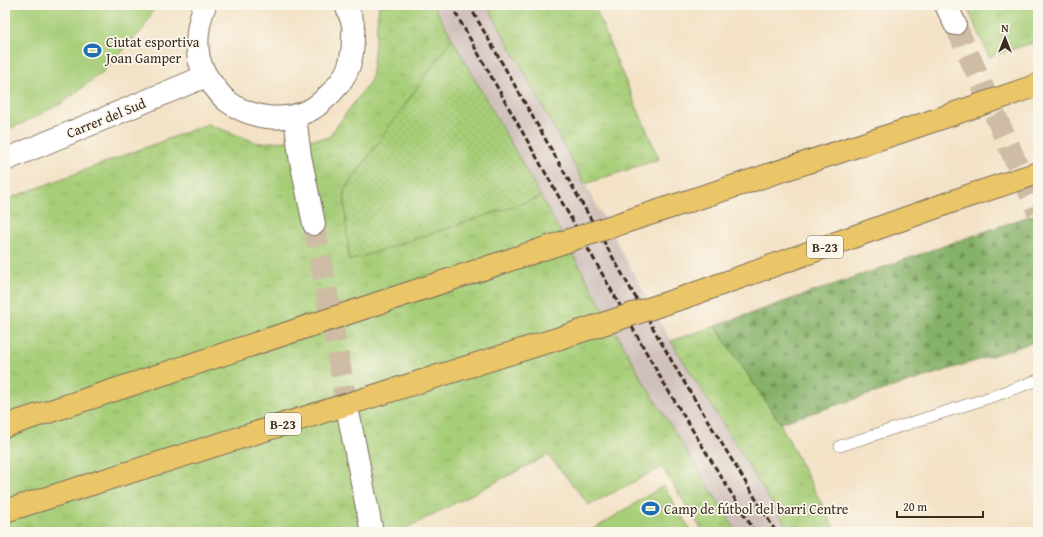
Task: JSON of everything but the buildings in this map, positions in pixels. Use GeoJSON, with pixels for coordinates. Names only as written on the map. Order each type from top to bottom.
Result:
{"type":"FeatureCollection","features":[{"type":"Feature","properties":{"kind":"highway"},"geometry":{"type":"LineString","coordinates":[[5,426],[900,132],[1038,84]]}},
{"type":"Feature","properties":{"kind":"highway","name":"B-23"},"geometry":{"type":"LineString","coordinates":[[5,511],[560,338],[685,297],[965,197],[1038,173]]}},
{"type":"Feature","properties":{"kind":"street"},"geometry":{"type":"LineString","coordinates":[[205,5],[198,24],[197,44],[199,59],[209,81],[226,100],[243,111],[260,116],[281,118],[297,115],[310,110],[321,103],[341,83],[349,68],[353,52],[353,25],[346,5]]}},
{"type":"Feature","properties":{"kind":"street","name":"Carrer del Sud"},"geometry":{"type":"LineString","coordinates":[[5,160],[206,76]]}},
{"type":"Feature","properties":{"kind":"street"},"geometry":{"type":"LineString","coordinates":[[297,115],[296,130],[300,156],[314,224]]}},
{"type":"Feature","properties":{"kind":"street"},"geometry":{"type":"LineString","coordinates":[[349,417],[372,532]]}},
{"type":"Feature","properties":{"kind":"lane"},"geometry":{"type":"LineString","coordinates":[[840,446],[994,396],[1038,380]]}},
{"type":"Feature","properties":{"kind":"shaded area"},"geometry":{"type":"Polygon","coordinates":[[[433,5],[487,5],[664,329],[790,532],[737,532],[643,381],[433,5]]]}},
{"type":"Feature","properties":{"kind":"green space"},"geometry":{"type":"Polygon","coordinates":[[[5,5],[156,5],[143,29],[104,71],[62,103],[21,124],[5,130],[5,5]]]}},
{"type":"Feature","properties":{"kind":"green space"},"geometry":{"type":"Polygon","coordinates":[[[379,5],[433,5],[452,38],[344,191],[349,261],[541,197],[643,381],[737,532],[703,532],[662,467],[589,505],[548,455],[399,532],[5,532],[5,200],[208,124],[258,143],[328,138],[371,80],[379,5]]]}},
{"type":"Feature","properties":{"kind":"green space"},"geometry":{"type":"Polygon","coordinates":[[[487,5],[594,5],[659,159],[585,184],[487,5]]]}},
{"type":"Feature","properties":{"kind":"green space"},"geometry":{"type":"Polygon","coordinates":[[[966,5],[1038,5],[1038,41],[989,57],[966,5]]]}},
{"type":"Feature","properties":{"kind":"green space"},"geometry":{"type":"Polygon","coordinates":[[[452,38],[541,197],[349,261],[344,191],[452,38]]]}},
{"type":"Feature","properties":{"kind":"green space"},"geometry":{"type":"Polygon","coordinates":[[[1038,213],[1038,341],[780,423],[715,326],[1038,213]]]}},
{"type":"Feature","properties":{"kind":"green space"},"geometry":{"type":"Polygon","coordinates":[[[715,326],[780,423],[836,532],[790,532],[671,341],[715,326]]]}},
{"type":"Feature","properties":{"kind":"green space","name":"Camp de fútbol del barri Centre"},"geometry":{"type":"Polygon","coordinates":[[[663,486],[692,532],[589,532],[663,486]]]}},
{"type":"Feature","properties":{"kind":"tunnel"},"geometry":{"type":"LineString","coordinates":[[955,24],[1038,212]]}},
{"type":"Feature","properties":{"kind":"tunnel"},"geometry":{"type":"LineString","coordinates":[[314,224],[349,417]]}},
{"type":"Feature","properties":{"kind":"railway"},"geometry":{"type":"LineString","coordinates":[[451,5],[663,382],[755,532]]}},
{"type":"Feature","properties":{"kind":"railway"},"geometry":{"type":"LineString","coordinates":[[469,5],[678,372],[776,532]]}},
{"type":"Feature","properties":{"kind":"place","name":"Ciutat esportiva Joan Gamper"},"geometry":{"type":"Point","coordinates":[93,50]}},
{"type":"Feature","properties":{"kind":"place","name":"Camp de fútbol del barri Centre"},"geometry":{"type":"Point","coordinates":[651,509]}}]}
